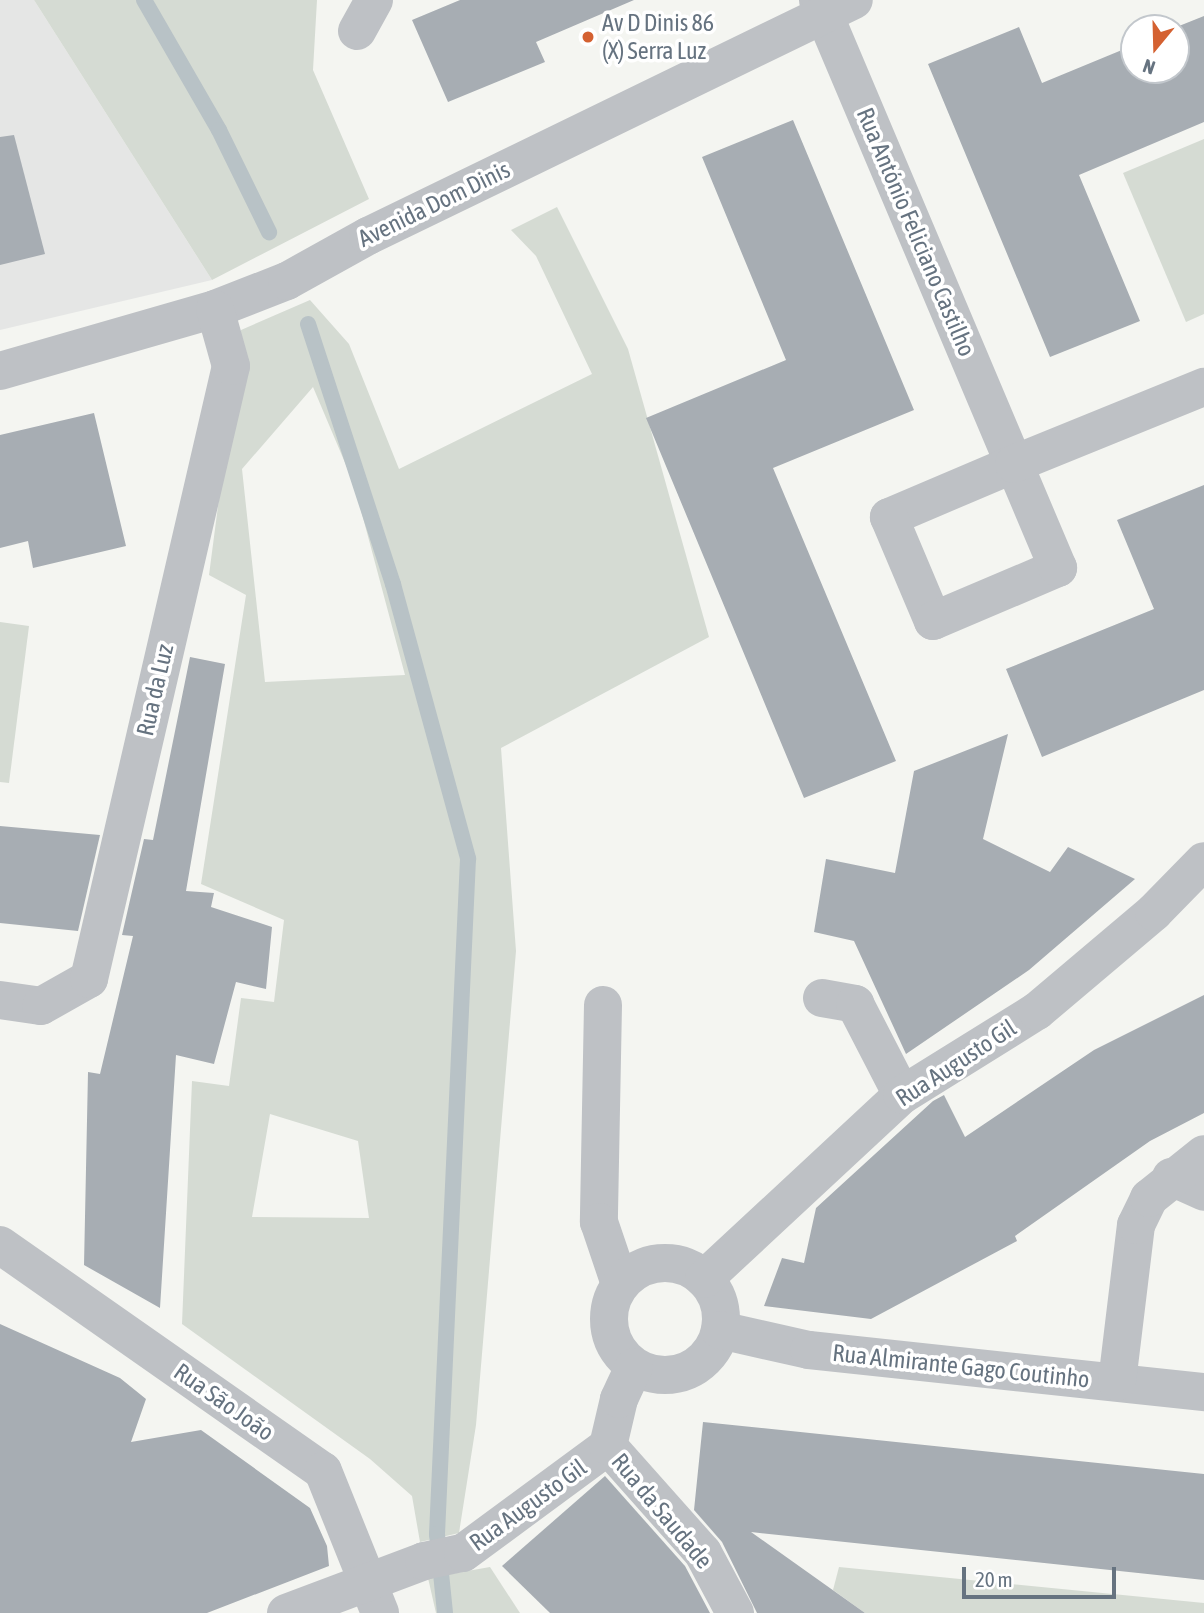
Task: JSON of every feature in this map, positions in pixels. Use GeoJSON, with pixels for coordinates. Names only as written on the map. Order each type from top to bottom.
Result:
{"type":"FeatureCollection","features":[{"type":"Feature","properties":{"kind":"street","name":"Avenida Dom Dinis"},"geometry":{"type":"LineString","coordinates":[[0,371],[215,309],[287,281],[368,236],[832,5]]}},
{"type":"Feature","properties":{"kind":"street","name":"Rua António Feliciano Castilho"},"geometry":{"type":"LineString","coordinates":[[832,5],[1014,464],[1058,568],[933,621],[888,517],[1014,464],[1204,387]]}},
{"type":"Feature","properties":{"kind":"street","name":"Rua da Luz"},"geometry":{"type":"LineString","coordinates":[[0,1000],[41,1006],[89,979],[231,366],[215,309]]}},
{"type":"Feature","properties":{"kind":"street","name":"Rua Augusto Gil"},"geometry":{"type":"LineString","coordinates":[[704,1279],[902,1095],[1037,1011],[1154,912],[1204,861]]}},
{"type":"Feature","properties":{"kind":"street"},"geometry":{"type":"LineString","coordinates":[[1154,912],[1204,899]]}},
{"type":"Feature","properties":{"kind":"street"},"geometry":{"type":"LineString","coordinates":[[822,998],[855,1004],[902,1095]]}},
{"type":"Feature","properties":{"kind":"street"},"geometry":{"type":"LineString","coordinates":[[603,1004],[599,1222],[620,1284],[608,1319],[620,1354],[634,1367],[669,1375],[686,1371],[702,1361],[720,1331],[718,1303],[704,1279],[688,1268],[652,1265],[620,1284]]}},
{"type":"Feature","properties":{"kind":"street"},"geometry":{"type":"LineString","coordinates":[[1117,1382],[1136,1225],[1149,1198],[1188,1185],[1204,1154]]}},
{"type":"Feature","properties":{"kind":"street","name":"Rua São João"},"geometry":{"type":"LineString","coordinates":[[0,1245],[323,1471],[374,1597]]}},
{"type":"Feature","properties":{"kind":"street","name":"Rua Almirante Gago Coutinho"},"geometry":{"type":"LineString","coordinates":[[720,1331],[809,1350],[1204,1392]]}},
{"type":"Feature","properties":{"kind":"street","name":"Rua Augusto Gil"},"geometry":{"type":"LineString","coordinates":[[286,1613],[374,1597],[424,1561],[463,1553],[608,1446],[619,1399],[634,1367]]}},
{"type":"Feature","properties":{"kind":"street","name":"Rua da Saudade"},"geometry":{"type":"LineString","coordinates":[[608,1446],[703,1552],[735,1613]]}},
{"type":"Feature","properties":{"kind":"shaded area"},"geometry":{"type":"Polygon","coordinates":[[[0,0],[34,0],[212,280],[0,330],[0,0]]]}},
{"type":"Feature","properties":{"kind":"shaded area"},"geometry":{"type":"Polygon","coordinates":[[[34,0],[317,0],[313,70],[369,199],[212,280],[34,0]]]}},
{"type":"Feature","properties":{"kind":"shaded area"},"geometry":{"type":"Polygon","coordinates":[[[1204,139],[1204,314],[1186,322],[1123,173],[1204,139]]]}},
{"type":"Feature","properties":{"kind":"shaded area"},"geometry":{"type":"Polygon","coordinates":[[[557,207],[628,349],[709,637],[501,748],[516,951],[476,1425],[459,1533],[420,1542],[412,1496],[370,1459],[182,1324],[192,1081],[229,1086],[241,998],[274,1002],[284,920],[201,884],[246,595],[209,575],[241,330],[310,300],[349,344],[399,469],[592,374],[536,256],[511,230],[557,207]],[[313,387],[242,469],[265,682],[405,675],[354,484],[313,387]],[[270,1114],[252,1217],[369,1218],[358,1141],[270,1114]]]}},
{"type":"Feature","properties":{"kind":"shaded area"},"geometry":{"type":"Polygon","coordinates":[[[0,622],[29,626],[9,783],[0,782],[0,622]]]}},
{"type":"Feature","properties":{"kind":"shaded area"},"geometry":{"type":"Polygon","coordinates":[[[490,1567],[520,1613],[436,1613],[428,1578],[490,1567]]]}},
{"type":"Feature","properties":{"kind":"shaded area"},"geometry":{"type":"Polygon","coordinates":[[[839,1567],[1204,1603],[1204,1613],[865,1613],[833,1590],[839,1567]]]}},
{"type":"Feature","properties":{"kind":"building"},"geometry":{"type":"Polygon","coordinates":[[[460,0],[634,0],[536,42],[545,62],[448,102],[412,20],[460,0]]]}},
{"type":"Feature","properties":{"kind":"building"},"geometry":{"type":"Polygon","coordinates":[[[1204,16],[1204,122],[1079,175],[1140,321],[1050,357],[928,64],[1019,27],[1042,83],[1120,51],[1120,84],[1190,84],[1190,22],[1204,16]]]}},
{"type":"Feature","properties":{"kind":"building"},"geometry":{"type":"Polygon","coordinates":[[[793,120],[914,410],[773,468],[896,761],[804,798],[646,418],[786,360],[702,157],[793,120]]]}},
{"type":"Feature","properties":{"kind":"building"},"geometry":{"type":"Polygon","coordinates":[[[14,135],[45,254],[0,265],[0,137],[14,135]]]}},
{"type":"Feature","properties":{"kind":"building"},"geometry":{"type":"Polygon","coordinates":[[[94,413],[126,546],[33,568],[28,541],[0,548],[0,435],[94,413]]]}},
{"type":"Feature","properties":{"kind":"building"},"geometry":{"type":"Polygon","coordinates":[[[1204,485],[1204,690],[1042,757],[1006,669],[1154,609],[1117,520],[1204,485]]]}},
{"type":"Feature","properties":{"kind":"building"},"geometry":{"type":"Polygon","coordinates":[[[190,657],[225,664],[186,891],[214,893],[211,907],[272,927],[266,989],[236,982],[214,1064],[176,1055],[160,1308],[84,1265],[88,1072],[100,1074],[133,936],[122,935],[144,839],[153,840],[190,657]]]}},
{"type":"Feature","properties":{"kind":"building"},"geometry":{"type":"Polygon","coordinates":[[[1008,734],[983,839],[1050,872],[1068,847],[1135,879],[1029,970],[906,1054],[854,941],[814,932],[826,859],[895,873],[914,771],[1008,734]]]}},
{"type":"Feature","properties":{"kind":"building"},"geometry":{"type":"Polygon","coordinates":[[[0,826],[100,835],[78,931],[0,923],[0,826]]]}},
{"type":"Feature","properties":{"kind":"building"},"geometry":{"type":"Polygon","coordinates":[[[1204,995],[1204,1113],[1150,1141],[1015,1236],[1017,1241],[871,1319],[764,1306],[782,1258],[804,1263],[816,1208],[933,1101],[944,1095],[965,1137],[1094,1050],[1204,995]]]}},
{"type":"Feature","properties":{"kind":"building"},"geometry":{"type":"Polygon","coordinates":[[[0,1324],[120,1378],[146,1399],[131,1442],[201,1430],[310,1508],[327,1546],[329,1566],[207,1613],[0,1613],[0,1324]]]}},
{"type":"Feature","properties":{"kind":"building"},"geometry":{"type":"Polygon","coordinates":[[[703,1422],[1204,1474],[1204,1580],[751,1532],[865,1613],[757,1613],[722,1542],[694,1510],[703,1422]]]}},
{"type":"Feature","properties":{"kind":"building"},"geometry":{"type":"Polygon","coordinates":[[[605,1476],[685,1566],[710,1613],[550,1613],[502,1566],[605,1476]]]}},
{"type":"Feature","properties":{"kind":"waterway"},"geometry":{"type":"LineString","coordinates":[[144,0],[219,130],[269,232]]}},
{"type":"Feature","properties":{"kind":"waterway"},"geometry":{"type":"LineString","coordinates":[[308,324],[393,584],[468,859],[437,1534],[445,1613]]}},
{"type":"Feature","properties":{"kind":"place","name":"Av D Dinis 86 (X) Serra Luz"},"geometry":{"type":"Point","coordinates":[588,37]}}]}
